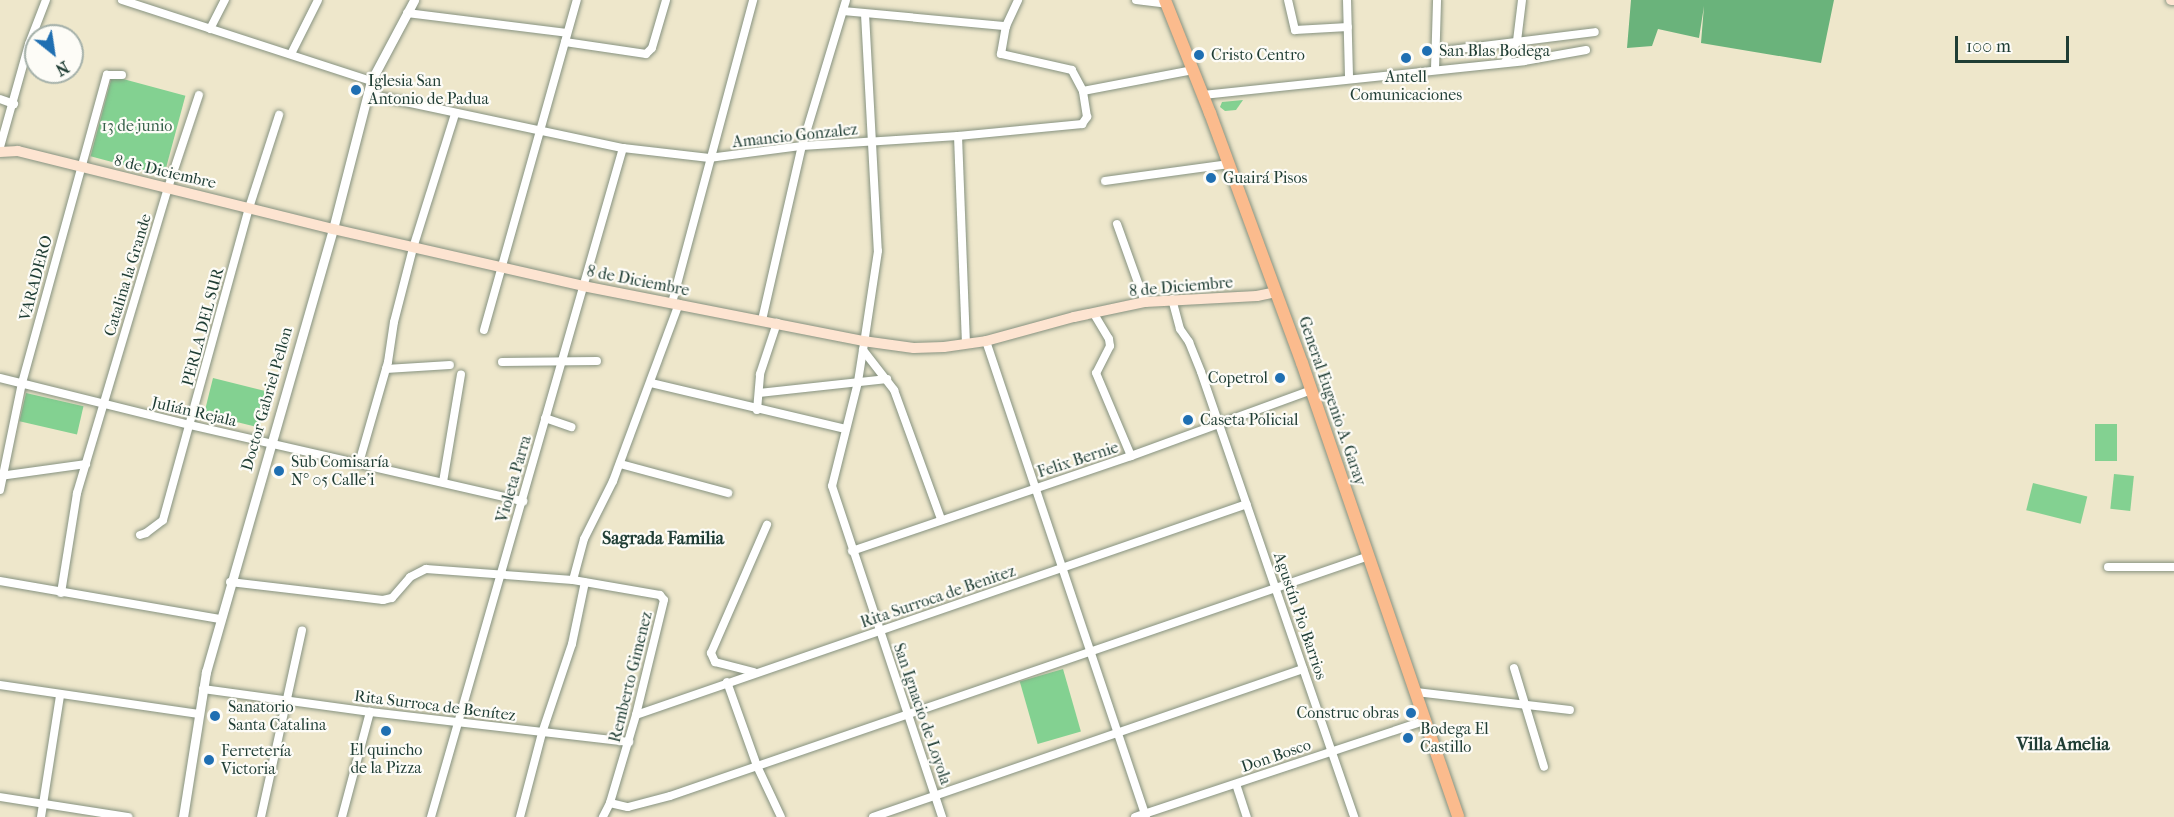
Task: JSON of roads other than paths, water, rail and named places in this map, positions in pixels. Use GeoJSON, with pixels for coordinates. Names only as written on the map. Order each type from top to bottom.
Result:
{"type":"FeatureCollection","features":[{"type":"Feature","properties":{"kind":"main road","name":"General Eugenio A. Garay"},"geometry":{"type":"LineString","coordinates":[[1166,2],[1276,292],[1458,817]]}},
{"type":"Feature","properties":{"kind":"main road","name":"8 de Diciembre"},"geometry":{"type":"LineString","coordinates":[[0,149],[18,151],[413,248],[583,286],[777,323],[863,345],[944,347],[986,341],[1145,302],[1257,296],[1276,292]]}},
{"type":"Feature","properties":{"kind":"street"},"geometry":{"type":"LineString","coordinates":[[0,149],[29,44],[46,0]]}},
{"type":"Feature","properties":{"kind":"street"},"geometry":{"type":"LineString","coordinates":[[122,0],[371,81]]}},
{"type":"Feature","properties":{"kind":"street"},"geometry":{"type":"LineString","coordinates":[[210,29],[225,0]]}},
{"type":"Feature","properties":{"kind":"street"},"geometry":{"type":"LineString","coordinates":[[291,54],[318,0]]}},
{"type":"Feature","properties":{"kind":"street","name":"Doctor Gabriel Pellon"},"geometry":{"type":"LineString","coordinates":[[183,817],[203,689],[220,618],[333,229],[371,81],[414,0]]}},
{"type":"Feature","properties":{"kind":"street"},"geometry":{"type":"LineString","coordinates":[[484,330],[577,0]]}},
{"type":"Feature","properties":{"kind":"street"},"geometry":{"type":"LineString","coordinates":[[407,13],[566,38],[646,54],[652,48],[666,0]]}},
{"type":"Feature","properties":{"kind":"street"},"geometry":{"type":"LineString","coordinates":[[573,580],[584,539],[620,464],[651,383],[676,304],[709,158],[753,0]]}},
{"type":"Feature","properties":{"kind":"street"},"geometry":{"type":"LineString","coordinates":[[762,320],[802,146],[846,0]]}},
{"type":"Feature","properties":{"kind":"street"},"geometry":{"type":"LineString","coordinates":[[1018,0],[1006,26],[1001,54],[1072,70],[1083,91],[1193,70]]}},
{"type":"Feature","properties":{"kind":"street"},"geometry":{"type":"LineString","coordinates":[[1136,0],[1166,2]]}},
{"type":"Feature","properties":{"kind":"street"},"geometry":{"type":"LineString","coordinates":[[1288,0],[1295,30],[1348,27]]}},
{"type":"Feature","properties":{"kind":"street"},"geometry":{"type":"LineString","coordinates":[[1347,0],[1349,79]]}},
{"type":"Feature","properties":{"kind":"street"},"geometry":{"type":"LineString","coordinates":[[1435,69],[1437,0]]}},
{"type":"Feature","properties":{"kind":"street"},"geometry":{"type":"LineString","coordinates":[[1505,62],[1517,41],[1522,0]]}},
{"type":"Feature","properties":{"kind":"street"},"geometry":{"type":"LineString","coordinates":[[843,11],[1006,26]]}},
{"type":"Feature","properties":{"kind":"street","name":"San Ignacio de Loyola"},"geometry":{"type":"LineString","coordinates":[[865,14],[870,142],[878,251],[858,382],[832,486],[942,817]]}},
{"type":"Feature","properties":{"kind":"street"},"geometry":{"type":"LineString","coordinates":[[1436,52],[1595,32]]}},
{"type":"Feature","properties":{"kind":"street"},"geometry":{"type":"LineString","coordinates":[[1203,95],[1505,62],[1586,50]]}},
{"type":"Feature","properties":{"kind":"street","name":"VARADERO"},"geometry":{"type":"LineString","coordinates":[[0,490],[1,476],[22,383],[106,75],[122,75]]}},
{"type":"Feature","properties":{"kind":"street","name":"Amancio Gonzalez"},"geometry":{"type":"LineString","coordinates":[[368,94],[624,148],[709,158],[802,146],[958,136],[1082,124],[1087,117],[1083,91]]}},
{"type":"Feature","properties":{"kind":"street","name":"Catalina la Grande"},"geometry":{"type":"LineString","coordinates":[[61,593],[74,507],[86,464],[168,188],[200,95]]}},
{"type":"Feature","properties":{"kind":"street"},"geometry":{"type":"LineString","coordinates":[[0,99],[14,104]]}},
{"type":"Feature","properties":{"kind":"street"},"geometry":{"type":"LineString","coordinates":[[359,463],[386,369],[394,322],[413,248],[455,114]]}},
{"type":"Feature","properties":{"kind":"street","name":"PERLA DEL SUR"},"geometry":{"type":"LineString","coordinates":[[140,535],[163,520],[249,208],[279,115]]}},
{"type":"Feature","properties":{"kind":"street"},"geometry":{"type":"LineString","coordinates":[[958,136],[966,343]]}},
{"type":"Feature","properties":{"kind":"street","name":"Violeta Parra"},"geometry":{"type":"LineString","coordinates":[[431,817],[456,722],[523,501],[561,360],[624,148]]}},
{"type":"Feature","properties":{"kind":"street"},"geometry":{"type":"LineString","coordinates":[[1105,181],[1229,164]]}},
{"type":"Feature","properties":{"kind":"street"},"geometry":{"type":"LineString","coordinates":[[1117,224],[1145,302]]}},
{"type":"Feature","properties":{"kind":"street","name":"Agustín Pio Barrios"},"geometry":{"type":"LineString","coordinates":[[1172,299],[1180,329],[1189,342],[1219,424],[1354,817]]}},
{"type":"Feature","properties":{"kind":"street"},"geometry":{"type":"LineString","coordinates":[[1094,314],[1109,339],[1110,346],[1096,373],[1131,456]]}},
{"type":"Feature","properties":{"kind":"street"},"geometry":{"type":"LineString","coordinates":[[757,410],[760,374],[777,323]]}},
{"type":"Feature","properties":{"kind":"street"},"geometry":{"type":"LineString","coordinates":[[986,341],[1146,815]]}},
{"type":"Feature","properties":{"kind":"street"},"geometry":{"type":"LineString","coordinates":[[863,345],[894,390],[941,519]]}},
{"type":"Feature","properties":{"kind":"street"},"geometry":{"type":"LineString","coordinates":[[502,362],[597,361]]}},
{"type":"Feature","properties":{"kind":"street"},"geometry":{"type":"LineString","coordinates":[[386,369],[450,365]]}},
{"type":"Feature","properties":{"kind":"street"},"geometry":{"type":"LineString","coordinates":[[443,482],[461,375]]}},
{"type":"Feature","properties":{"kind":"street","name":"Julián Rejala"},"geometry":{"type":"LineString","coordinates":[[0,378],[270,444],[523,501]]}},
{"type":"Feature","properties":{"kind":"street"},"geometry":{"type":"LineString","coordinates":[[759,393],[887,379]]}},
{"type":"Feature","properties":{"kind":"street"},"geometry":{"type":"LineString","coordinates":[[651,383],[757,410],[846,429]]}},
{"type":"Feature","properties":{"kind":"street","name":"Felix Bernie"},"geometry":{"type":"LineString","coordinates":[[852,551],[1131,456],[1311,390]]}},
{"type":"Feature","properties":{"kind":"street"},"geometry":{"type":"LineString","coordinates":[[545,418],[571,427]]}},
{"type":"Feature","properties":{"kind":"street"},"geometry":{"type":"LineString","coordinates":[[1,476],[86,464]]}},
{"type":"Feature","properties":{"kind":"street"},"geometry":{"type":"LineString","coordinates":[[620,464],[728,493]]}},
{"type":"Feature","properties":{"kind":"street","name":"Rita Surroca de Benitez"},"geometry":{"type":"LineString","coordinates":[[636,715],[1247,504]]}},
{"type":"Feature","properties":{"kind":"street"},"geometry":{"type":"LineString","coordinates":[[755,673],[715,662],[711,653],[767,525]]}},
{"type":"Feature","properties":{"kind":"street"},"geometry":{"type":"LineString","coordinates":[[610,803],[619,807],[642,804],[1369,556]]}},
{"type":"Feature","properties":{"kind":"street"},"geometry":{"type":"LineString","coordinates":[[2108,567],[2174,567]]}},
{"type":"Feature","properties":{"kind":"street","name":"Remberto Gimenez"},"geometry":{"type":"LineString","coordinates":[[230,582],[383,600],[392,598],[410,577],[426,569],[573,580],[660,595],[664,600],[636,715],[610,803],[603,817]]}},
{"type":"Feature","properties":{"kind":"street"},"geometry":{"type":"LineString","coordinates":[[0,581],[220,618]]}},
{"type":"Feature","properties":{"kind":"street"},"geometry":{"type":"LineString","coordinates":[[520,817],[542,733],[572,644],[585,582]]}},
{"type":"Feature","properties":{"kind":"street"},"geometry":{"type":"LineString","coordinates":[[261,817],[285,699],[302,630]]}},
{"type":"Feature","properties":{"kind":"street"},"geometry":{"type":"LineString","coordinates":[[1514,668],[1544,767]]}},
{"type":"Feature","properties":{"kind":"street"},"geometry":{"type":"LineString","coordinates":[[873,817],[1117,731],[1304,669]]}},
{"type":"Feature","properties":{"kind":"street"},"geometry":{"type":"LineString","coordinates":[[727,682],[757,766],[781,817]]}},
{"type":"Feature","properties":{"kind":"street"},"geometry":{"type":"LineString","coordinates":[[0,685],[200,714]]}},
{"type":"Feature","properties":{"kind":"street","name":"Rita Surroca de Benítez"},"geometry":{"type":"LineString","coordinates":[[203,689],[370,712],[629,742]]}},
{"type":"Feature","properties":{"kind":"street"},"geometry":{"type":"LineString","coordinates":[[1416,692],[1570,710]]}},
{"type":"Feature","properties":{"kind":"street"},"geometry":{"type":"LineString","coordinates":[[41,817],[60,695]]}},
{"type":"Feature","properties":{"kind":"street"},"geometry":{"type":"LineString","coordinates":[[342,817],[370,712]]}},
{"type":"Feature","properties":{"kind":"street","name":"Don Bosco"},"geometry":{"type":"LineString","coordinates":[[1135,817],[1426,720]]}},
{"type":"Feature","properties":{"kind":"street"},"geometry":{"type":"LineString","coordinates":[[1236,784],[1247,817]]}},
{"type":"Feature","properties":{"kind":"street"},"geometry":{"type":"LineString","coordinates":[[0,797],[128,817]]}},
{"type":"Feature","properties":{"kind":"place","name":"San Blas Bodega"},"geometry":{"type":"Point","coordinates":[1427,51]}},
{"type":"Feature","properties":{"kind":"place","name":"Cristo Centro"},"geometry":{"type":"Point","coordinates":[1199,55]}},
{"type":"Feature","properties":{"kind":"place","name":"Antell Comunicaciones"},"geometry":{"type":"Point","coordinates":[1406,58]}},
{"type":"Feature","properties":{"kind":"place","name":"Iglesia San Antonio de Padua"},"geometry":{"type":"Point","coordinates":[356,90]}},
{"type":"Feature","properties":{"kind":"place","name":"Guairá Pisos"},"geometry":{"type":"Point","coordinates":[1211,178]}},
{"type":"Feature","properties":{"kind":"place","name":"Copetrol"},"geometry":{"type":"Point","coordinates":[1280,378]}},
{"type":"Feature","properties":{"kind":"place","name":"Caseta Policial"},"geometry":{"type":"Point","coordinates":[1188,420]}},
{"type":"Feature","properties":{"kind":"place","name":"Sub Comisaría N° 05 Calle'i"},"geometry":{"type":"Point","coordinates":[279,471]}},
{"type":"Feature","properties":{"kind":"place","name":"Construc obras"},"geometry":{"type":"Point","coordinates":[1411,713]}},
{"type":"Feature","properties":{"kind":"place","name":"Sanatorio Santa Catalina"},"geometry":{"type":"Point","coordinates":[215,716]}},
{"type":"Feature","properties":{"kind":"place","name":"El quincho de la Pizza"},"geometry":{"type":"Point","coordinates":[386,731]}},
{"type":"Feature","properties":{"kind":"place","name":"Bodega El Castillo"},"geometry":{"type":"Point","coordinates":[1408,738]}},
{"type":"Feature","properties":{"kind":"place","name":"Ferretería Victoria"},"geometry":{"type":"Point","coordinates":[209,760]}},
{"type":"Feature","properties":{"kind":"district","name":"Sagrada Familia"},"geometry":{"type":"Point","coordinates":[663,539]}},
{"type":"Feature","properties":{"kind":"district","name":"Villa Amelia"},"geometry":{"type":"Point","coordinates":[2063,745]}},
{"type":"Feature","properties":{"kind":"park label","name":"13 de junio"},"geometry":{"type":"Point","coordinates":[137,126]}}]}
